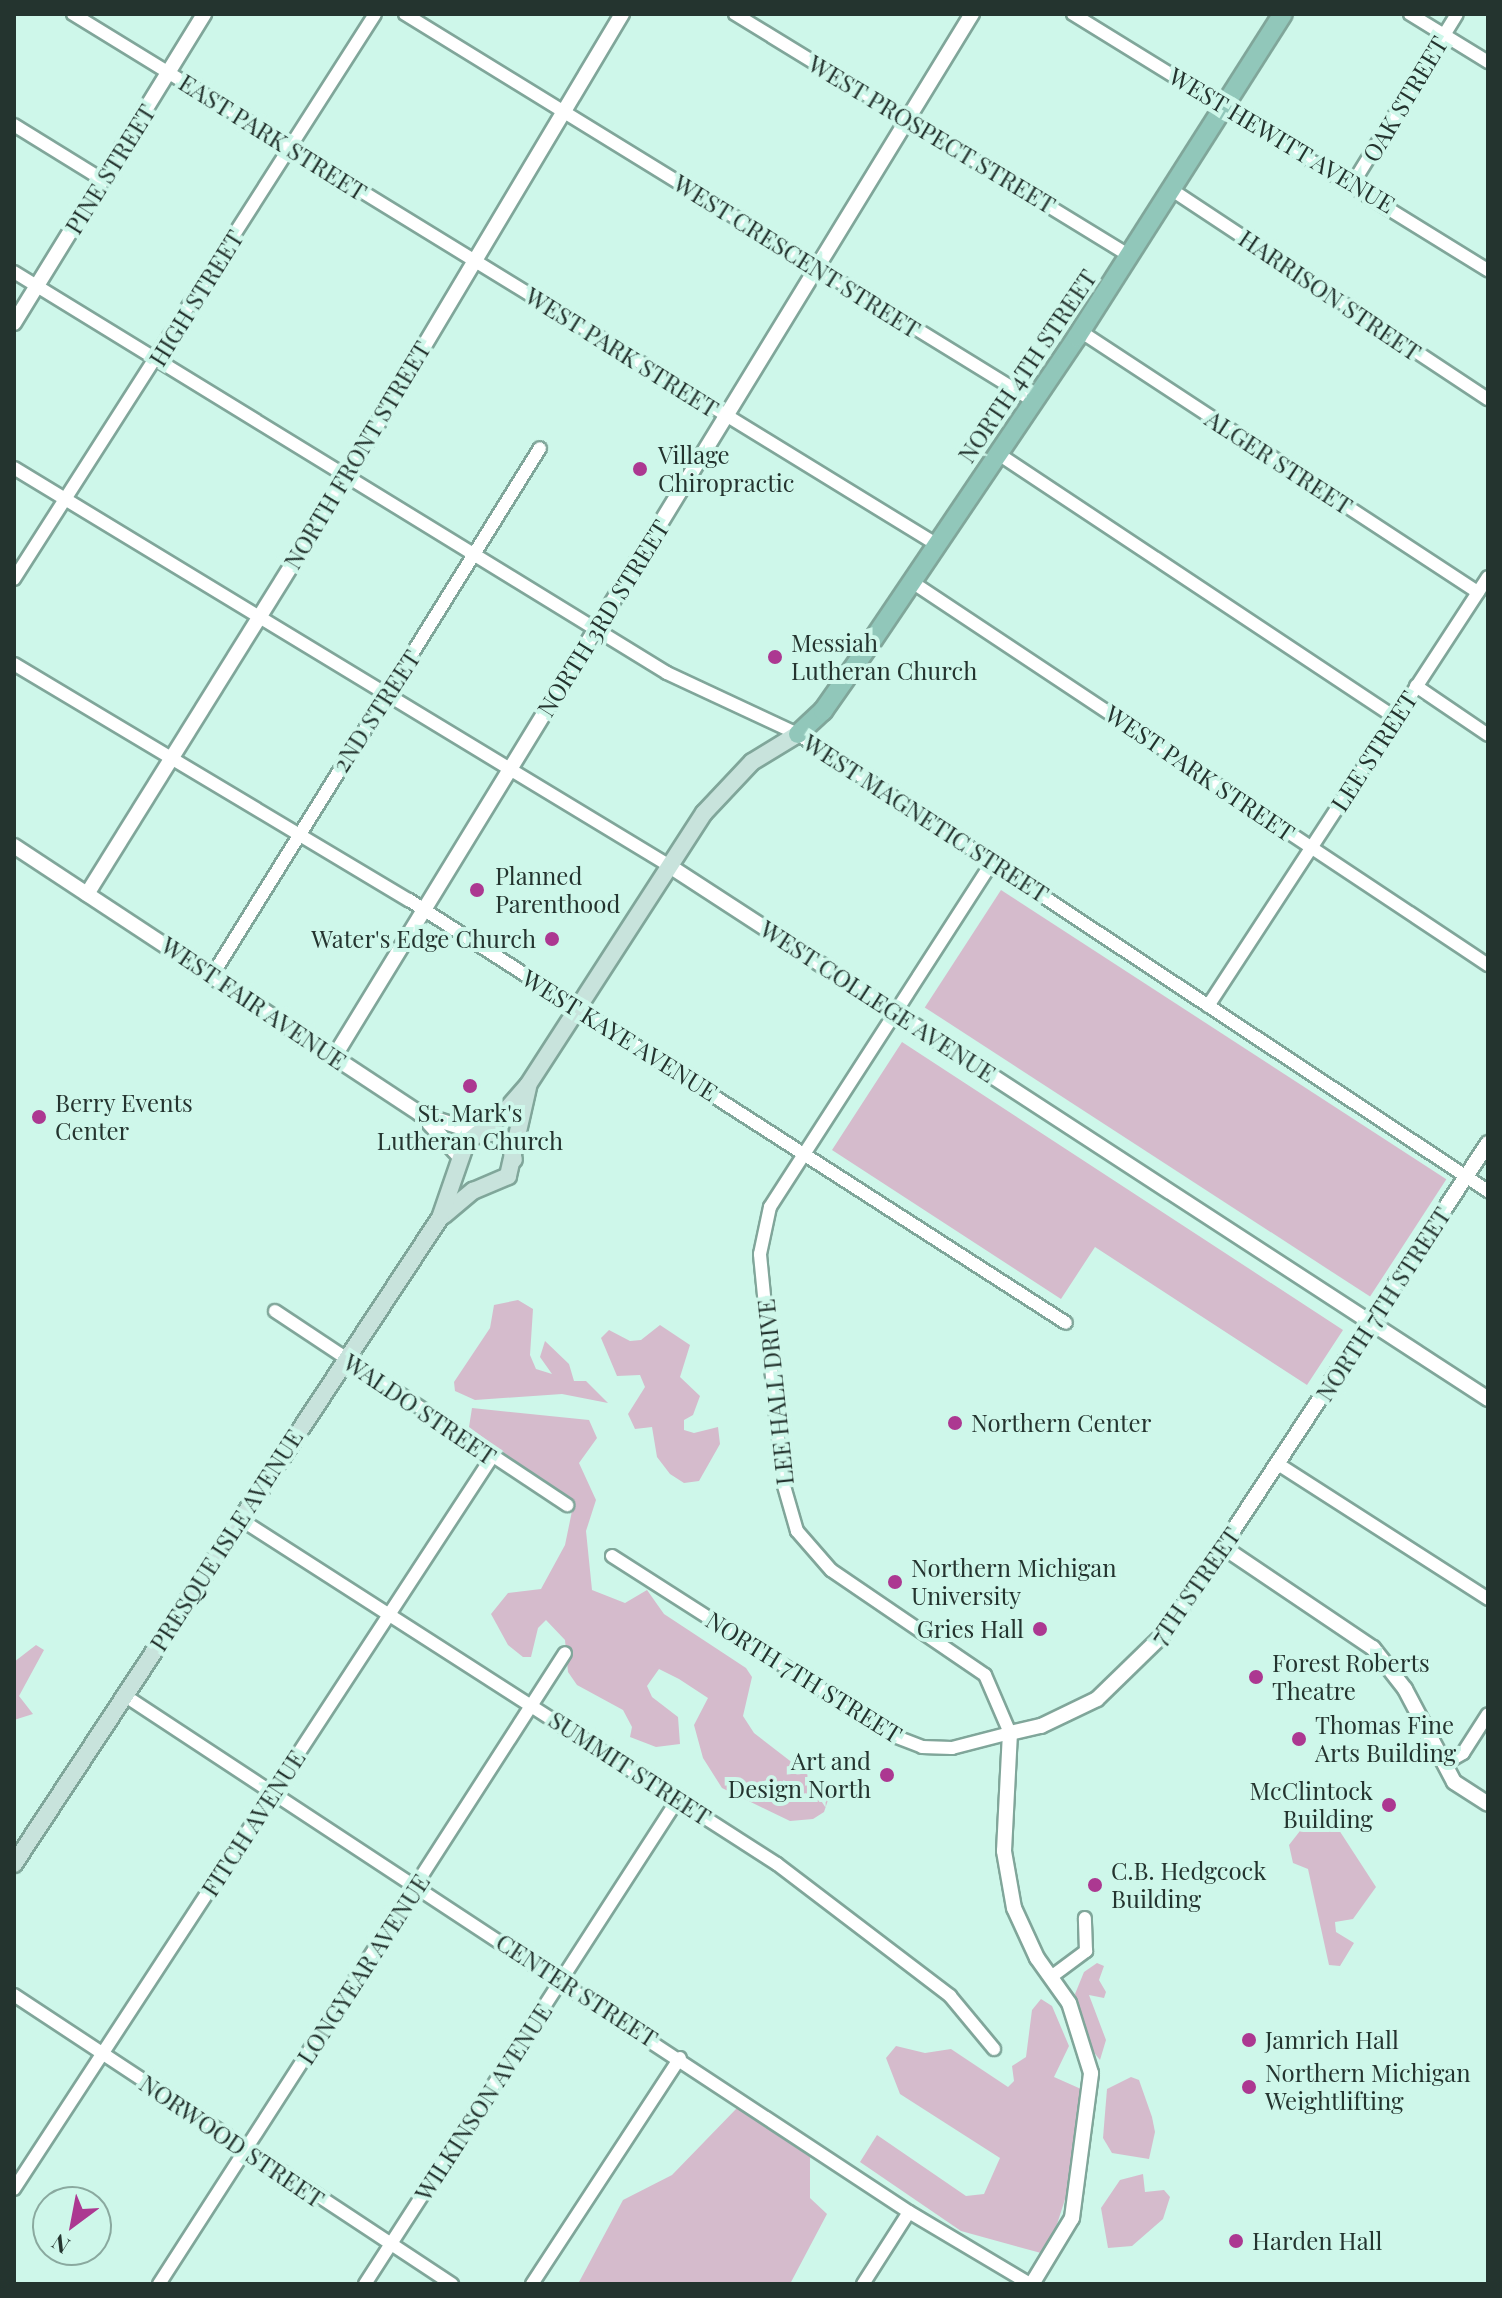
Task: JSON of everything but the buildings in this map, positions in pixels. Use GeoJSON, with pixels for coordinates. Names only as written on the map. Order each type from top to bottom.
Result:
{"type":"FeatureCollection","features":[{"type":"Feature","properties":{"kind":"main road","name":"NORTH 4TH STREET"},"geometry":{"type":"LineString","coordinates":[[798,734],[823,711],[912,582],[1080,331],[1283,14]]}},
{"type":"Feature","properties":{"kind":"main road","name":"PRESQUE ISLE AVENUE"},"geometry":{"type":"LineString","coordinates":[[14,1864],[440,1218],[466,1143],[483,1132],[528,1085],[668,865],[724,789],[752,762],[798,734]]}},
{"type":"Feature","properties":{"kind":"main road","name":"PRESQUE ISLE AVENUE"},"geometry":{"type":"LineString","coordinates":[[440,1218],[467,1194],[508,1176],[514,1160],[528,1085]]}},
{"type":"Feature","properties":{"kind":"main road","name":"WEST FAIR AVENUE"},"geometry":{"type":"LineString","coordinates":[[483,1132],[506,1139],[514,1160]]}},
{"type":"Feature","properties":{"kind":"main road","name":"WEST FAIR AVENUE"},"geometry":{"type":"LineString","coordinates":[[462,1160],[472,1179],[493,1184]]}},
{"type":"Feature","properties":{"kind":"street","name":"EAST PARK STREET"},"geometry":{"type":"LineString","coordinates":[[73,14],[473,259]]}},
{"type":"Feature","properties":{"kind":"street","name":"PINE STREET"},"geometry":{"type":"LineString","coordinates":[[14,323],[204,14]]}},
{"type":"Feature","properties":{"kind":"street","name":"HIGH STREET"},"geometry":{"type":"LineString","coordinates":[[14,579],[156,362],[289,146],[375,14]]}},
{"type":"Feature","properties":{"kind":"street","name":"WEST CRESCENT STREET"},"geometry":{"type":"LineString","coordinates":[[405,14],[1032,400]]}},
{"type":"Feature","properties":{"kind":"street","name":"NORTH FRONT STREET"},"geometry":{"type":"LineString","coordinates":[[87,894],[169,755],[258,621],[622,14]]}},
{"type":"Feature","properties":{"kind":"street","name":"WEST PROSPECT STREET"},"geometry":{"type":"LineString","coordinates":[[735,14],[1129,255]]}},
{"type":"Feature","properties":{"kind":"street","name":"NORTH 3RD STREET"},"geometry":{"type":"LineString","coordinates":[[334,1057],[972,14]]}},
{"type":"Feature","properties":{"kind":"street","name":"WEST HEWITT AVENUE"},"geometry":{"type":"LineString","coordinates":[[1073,14],[1353,183],[1488,270]]}},
{"type":"Feature","properties":{"kind":"street"},"geometry":{"type":"LineString","coordinates":[[1410,14],[1488,62]]}},
{"type":"Feature","properties":{"kind":"street","name":"OAK STREET"},"geometry":{"type":"LineString","coordinates":[[1353,183],[1457,14]]}},
{"type":"Feature","properties":{"kind":"street"},"geometry":{"type":"LineString","coordinates":[[14,125],[103,180]]}},
{"type":"Feature","properties":{"kind":"street","name":"HARRISON STREET"},"geometry":{"type":"LineString","coordinates":[[1172,190],[1488,399]]}},
{"type":"Feature","properties":{"kind":"street","name":"WEST PARK STREET"},"geometry":{"type":"LineString","coordinates":[[473,259],[936,544]]}},
{"type":"Feature","properties":{"kind":"street","name":"WEST MAGNETIC STREET"},"geometry":{"type":"LineString","coordinates":[[14,272],[344,479],[667,673],[798,734],[994,860],[1488,1191]]}},
{"type":"Feature","properties":{"kind":"street","name":"ALGER STREET"},"geometry":{"type":"LineString","coordinates":[[1080,331],[1478,592]]}},
{"type":"Feature","properties":{"kind":"street","name":"2ND STREET"},"geometry":{"type":"LineString","coordinates":[[213,974],[296,833],[387,696],[540,448]]}},
{"type":"Feature","properties":{"kind":"street"},"geometry":{"type":"LineString","coordinates":[[997,453],[1396,718]]}},
{"type":"Feature","properties":{"kind":"street","name":"WEST COLLEGE AVENUE"},"geometry":{"type":"LineString","coordinates":[[14,468],[258,621],[668,865],[1488,1399]]}},
{"type":"Feature","properties":{"kind":"street","name":"LEE STREET"},"geometry":{"type":"LineString","coordinates":[[1208,1006],[1488,577]]}},
{"type":"Feature","properties":{"kind":"street","name":"WEST PARK STREET"},"geometry":{"type":"LineString","coordinates":[[912,582],[1488,965]]}},
{"type":"Feature","properties":{"kind":"street","name":"WEST KAYE AVENUE"},"geometry":{"type":"LineString","coordinates":[[14,664],[423,910],[806,1152],[1066,1323]]}},
{"type":"Feature","properties":{"kind":"street"},"geometry":{"type":"LineString","coordinates":[[1416,686],[1488,735]]}},
{"type":"Feature","properties":{"kind":"street","name":"WEST FAIR AVENUE"},"geometry":{"type":"LineString","coordinates":[[14,846],[213,974],[420,1114],[462,1160]]}},
{"type":"Feature","properties":{"kind":"street","name":"LEE HALL DRIVE"},"geometry":{"type":"LineString","coordinates":[[994,860],[770,1207],[760,1254],[788,1509],[811,1553],[831,1570],[985,1675],[1010,1733]]}},
{"type":"Feature","properties":{"kind":"street","name":"WEST FAIR AVENUE"},"geometry":{"type":"LineString","coordinates":[[420,1114],[483,1132]]}},
{"type":"Feature","properties":{"kind":"street","name":"NORTH 7TH STREET"},"geometry":{"type":"LineString","coordinates":[[1278,1464],[1488,1143]]}},
{"type":"Feature","properties":{"kind":"street","name":"WALDO STREET"},"geometry":{"type":"LineString","coordinates":[[275,1311],[567,1505]]}},
{"type":"Feature","properties":{"kind":"street","name":"FITCH AVENUE"},"geometry":{"type":"LineString","coordinates":[[14,2189],[492,1457]]}},
{"type":"Feature","properties":{"kind":"street"},"geometry":{"type":"LineString","coordinates":[[1278,1464],[1488,1599]]}},
{"type":"Feature","properties":{"kind":"street","name":"7TH STREET"},"geometry":{"type":"LineString","coordinates":[[1010,1733],[1041,1726],[1097,1699],[1141,1660],[1167,1631],[1278,1464]]}},
{"type":"Feature","properties":{"kind":"street","name":"SUMMIT STREET"},"geometry":{"type":"LineString","coordinates":[[240,1519],[678,1799],[852,1919],[949,1995],[994,2049]]}},
{"type":"Feature","properties":{"kind":"street"},"geometry":{"type":"LineString","coordinates":[[1223,1547],[1373,1648],[1405,1689],[1454,1782],[1488,1804]]}},
{"type":"Feature","properties":{"kind":"street","name":"NORTH 7TH STREET"},"geometry":{"type":"LineString","coordinates":[[612,1556],[894,1736],[922,1747],[952,1748],[1010,1733]]}},
{"type":"Feature","properties":{"kind":"street","name":"LONGYEAR AVENUE"},"geometry":{"type":"LineString","coordinates":[[159,2284],[534,1707],[565,1653]]}},
{"type":"Feature","properties":{"kind":"street","name":"CENTER STREET"},"geometry":{"type":"LineString","coordinates":[[124,1695],[562,1980],[909,2212],[1031,2284]]}},
{"type":"Feature","properties":{"kind":"street"},"geometry":{"type":"LineString","coordinates":[[1444,1764],[1463,1753],[1488,1714]]}},
{"type":"Feature","properties":{"kind":"street"},"geometry":{"type":"LineString","coordinates":[[1010,1733],[1006,1865],[1014,1908],[1073,2014],[1091,2073],[1072,2218],[1031,2284]]}},
{"type":"Feature","properties":{"kind":"street","name":"WILKINSON AVENUE"},"geometry":{"type":"LineString","coordinates":[[365,2284],[678,1799]]}},
{"type":"Feature","properties":{"kind":"street"},"geometry":{"type":"LineString","coordinates":[[1051,1977],[1086,1951],[1085,1918]]}},
{"type":"Feature","properties":{"kind":"street","name":"NORWOOD STREET"},"geometry":{"type":"LineString","coordinates":[[14,1995],[245,2151],[452,2284]]}},
{"type":"Feature","properties":{"kind":"street"},"geometry":{"type":"LineString","coordinates":[[532,2284],[680,2058]]}},
{"type":"Feature","properties":{"kind":"street"},"geometry":{"type":"LineString","coordinates":[[863,2284],[909,2212]]}},
{"type":"Feature","properties":{"kind":"shaded area"},"geometry":{"type":"Polygon","coordinates":[[[1001,890],[1446,1179],[1370,1297],[925,1007],[1001,890]]]}},
{"type":"Feature","properties":{"kind":"shaded area"},"geometry":{"type":"Polygon","coordinates":[[[902,1042],[1343,1330],[1307,1385],[1095,1247],[1061,1299],[832,1150],[902,1042]]]}},
{"type":"Feature","properties":{"kind":"shaded area"},"geometry":{"type":"Polygon","coordinates":[[[518,1300],[533,1309],[530,1355],[536,1369],[552,1374],[540,1357],[545,1341],[569,1364],[574,1381],[586,1381],[608,1403],[562,1394],[475,1400],[455,1391],[454,1382],[490,1328],[494,1305],[518,1300]]]}},
{"type":"Feature","properties":{"kind":"shaded area"},"geometry":{"type":"Polygon","coordinates":[[[660,1325],[690,1345],[680,1377],[700,1396],[693,1415],[684,1420],[684,1430],[694,1433],[718,1427],[720,1444],[699,1481],[684,1483],[670,1474],[657,1457],[652,1427],[635,1429],[628,1414],[645,1387],[640,1375],[617,1376],[601,1338],[609,1330],[630,1341],[641,1340],[660,1325]]]}},
{"type":"Feature","properties":{"kind":"shaded area"},"geometry":{"type":"Polygon","coordinates":[[[472,1408],[589,1420],[597,1438],[579,1463],[596,1500],[586,1531],[592,1590],[625,1603],[647,1590],[664,1614],[746,1668],[752,1677],[743,1716],[754,1733],[820,1784],[829,1797],[824,1812],[813,1819],[790,1821],[722,1788],[703,1758],[694,1725],[708,1698],[679,1679],[659,1669],[647,1686],[652,1697],[678,1717],[680,1744],[656,1747],[630,1737],[632,1727],[623,1710],[577,1685],[568,1672],[565,1640],[546,1620],[538,1628],[531,1657],[523,1657],[508,1645],[491,1614],[508,1593],[541,1589],[565,1545],[572,1511],[560,1494],[469,1427],[472,1408]]]}},
{"type":"Feature","properties":{"kind":"shaded area"},"geometry":{"type":"Polygon","coordinates":[[[36,1645],[44,1650],[19,1696],[33,1714],[14,1720],[14,1662],[36,1645]]]}},
{"type":"Feature","properties":{"kind":"shaded area"},"geometry":{"type":"Polygon","coordinates":[[[1326,1810],[1376,1887],[1353,1919],[1335,1922],[1336,1932],[1354,1943],[1340,1966],[1329,1965],[1308,1869],[1293,1863],[1289,1845],[1314,1813],[1326,1810]]]}},
{"type":"Feature","properties":{"kind":"shaded area"},"geometry":{"type":"Polygon","coordinates":[[[1097,1963],[1104,1966],[1099,1980],[1106,1992],[1104,1998],[1089,1995],[1106,2040],[1100,2060],[1092,2050],[1075,1994],[1084,1972],[1097,1963]]]}},
{"type":"Feature","properties":{"kind":"shaded area"},"geometry":{"type":"Polygon","coordinates":[[[1041,1999],[1052,2006],[1069,2046],[1054,2077],[1081,2089],[1069,2187],[1049,2249],[1041,2253],[961,2231],[860,2162],[877,2135],[966,2196],[984,2194],[1000,2158],[900,2094],[886,2058],[896,2046],[925,2053],[951,2049],[1008,2087],[1014,2081],[1012,2066],[1026,2057],[1032,2010],[1041,1999]]]}},
{"type":"Feature","properties":{"kind":"shaded area"},"geometry":{"type":"Polygon","coordinates":[[[1131,2077],[1139,2080],[1152,2117],[1155,2132],[1149,2159],[1112,2153],[1103,2138],[1107,2089],[1131,2077]]]}},
{"type":"Feature","properties":{"kind":"shaded area"},"geometry":{"type":"Polygon","coordinates":[[[737,2108],[810,2157],[810,2198],[827,2214],[790,2284],[578,2284],[623,2200],[672,2175],[737,2108]]]}},
{"type":"Feature","properties":{"kind":"shaded area"},"geometry":{"type":"Polygon","coordinates":[[[1143,2174],[1145,2192],[1164,2190],[1170,2197],[1163,2219],[1132,2246],[1108,2248],[1101,2208],[1120,2180],[1143,2174]]]}},
{"type":"Feature","properties":{"kind":"place","name":"Village Chiropractic"},"geometry":{"type":"Point","coordinates":[640,469]}},
{"type":"Feature","properties":{"kind":"place","name":"Messiah Lutheran Church"},"geometry":{"type":"Point","coordinates":[775,657]}},
{"type":"Feature","properties":{"kind":"place","name":"Planned Parenthood"},"geometry":{"type":"Point","coordinates":[477,890]}},
{"type":"Feature","properties":{"kind":"place","name":"Water's Edge Church"},"geometry":{"type":"Point","coordinates":[552,939]}},
{"type":"Feature","properties":{"kind":"place","name":"St. Mark's Lutheran Church"},"geometry":{"type":"Point","coordinates":[470,1086]}},
{"type":"Feature","properties":{"kind":"place","name":"Berry Events Center"},"geometry":{"type":"Point","coordinates":[39,1117]}},
{"type":"Feature","properties":{"kind":"place","name":"Northern Center"},"geometry":{"type":"Point","coordinates":[955,1423]}},
{"type":"Feature","properties":{"kind":"place","name":"Northern Michigan University"},"geometry":{"type":"Point","coordinates":[895,1582]}},
{"type":"Feature","properties":{"kind":"place","name":"Gries Hall"},"geometry":{"type":"Point","coordinates":[1040,1629]}},
{"type":"Feature","properties":{"kind":"place","name":"Forest Roberts Theatre"},"geometry":{"type":"Point","coordinates":[1256,1677]}},
{"type":"Feature","properties":{"kind":"place","name":"Thomas Fine Arts Building"},"geometry":{"type":"Point","coordinates":[1299,1739]}},
{"type":"Feature","properties":{"kind":"place","name":"Art and Design North"},"geometry":{"type":"Point","coordinates":[887,1775]}},
{"type":"Feature","properties":{"kind":"place","name":"McClintock Building"},"geometry":{"type":"Point","coordinates":[1389,1805]}},
{"type":"Feature","properties":{"kind":"place","name":"C.B. Hedgcock Building"},"geometry":{"type":"Point","coordinates":[1095,1885]}},
{"type":"Feature","properties":{"kind":"place","name":"Jamrich Hall"},"geometry":{"type":"Point","coordinates":[1249,2040]}},
{"type":"Feature","properties":{"kind":"place","name":"Northern Michigan Weightlifting"},"geometry":{"type":"Point","coordinates":[1249,2087]}},
{"type":"Feature","properties":{"kind":"place","name":"Harden Hall"},"geometry":{"type":"Point","coordinates":[1236,2241]}}]}
